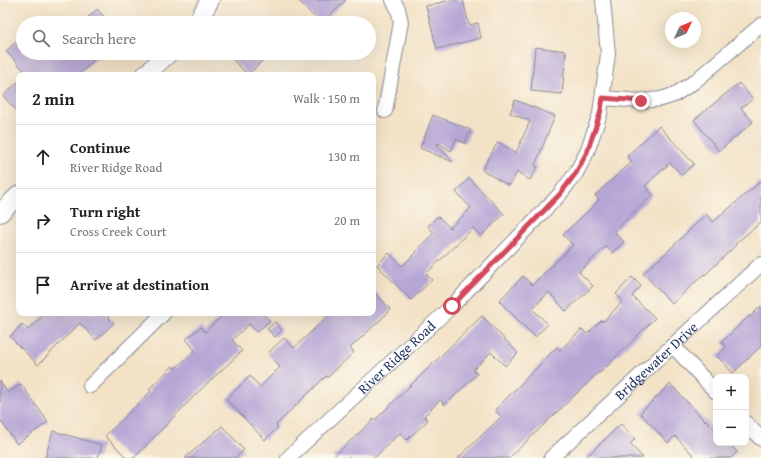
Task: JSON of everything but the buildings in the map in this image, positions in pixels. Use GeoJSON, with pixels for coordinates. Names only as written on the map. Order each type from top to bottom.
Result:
{"type":"FeatureCollection","features":[{"type":"Feature","properties":{"kind":"street"},"geometry":{"type":"LineString","coordinates":[[201,16],[210,0]]}},
{"type":"Feature","properties":{"kind":"street"},"geometry":{"type":"LineString","coordinates":[[385,111],[402,22],[398,9],[393,0]]}},
{"type":"Feature","properties":{"kind":"street","name":"River Ridge Road"},"geometry":{"type":"LineString","coordinates":[[288,458],[452,306],[560,194],[576,173],[587,152],[600,114],[603,98],[608,54],[603,0]]}},
{"type":"Feature","properties":{"kind":"street"},"geometry":{"type":"LineString","coordinates":[[603,98],[641,101],[661,99],[674,95],[694,82],[761,24]]}},
{"type":"Feature","properties":{"kind":"street"},"geometry":{"type":"LineString","coordinates":[[148,72],[161,60]]}},
{"type":"Feature","properties":{"kind":"street"},"geometry":{"type":"LineString","coordinates":[[0,213],[16,197]]}},
{"type":"Feature","properties":{"kind":"street","name":"Bridgewater Drive"},"geometry":{"type":"LineString","coordinates":[[552,458],[761,264]]}},
{"type":"Feature","properties":{"kind":"street"},"geometry":{"type":"LineString","coordinates":[[90,386],[161,316]]}},
{"type":"Feature","properties":{"kind":"street"},"geometry":{"type":"LineString","coordinates":[[673,346],[713,389]]}},
{"type":"Feature","properties":{"kind":"street"},"geometry":{"type":"LineString","coordinates":[[749,426],[761,439]]}},
{"type":"Feature","properties":{"kind":"route"},"geometry":{"type":"LineString","coordinates":[[452,306],[560,194],[576,173],[587,152],[600,114],[603,98],[641,101]]}}]}
